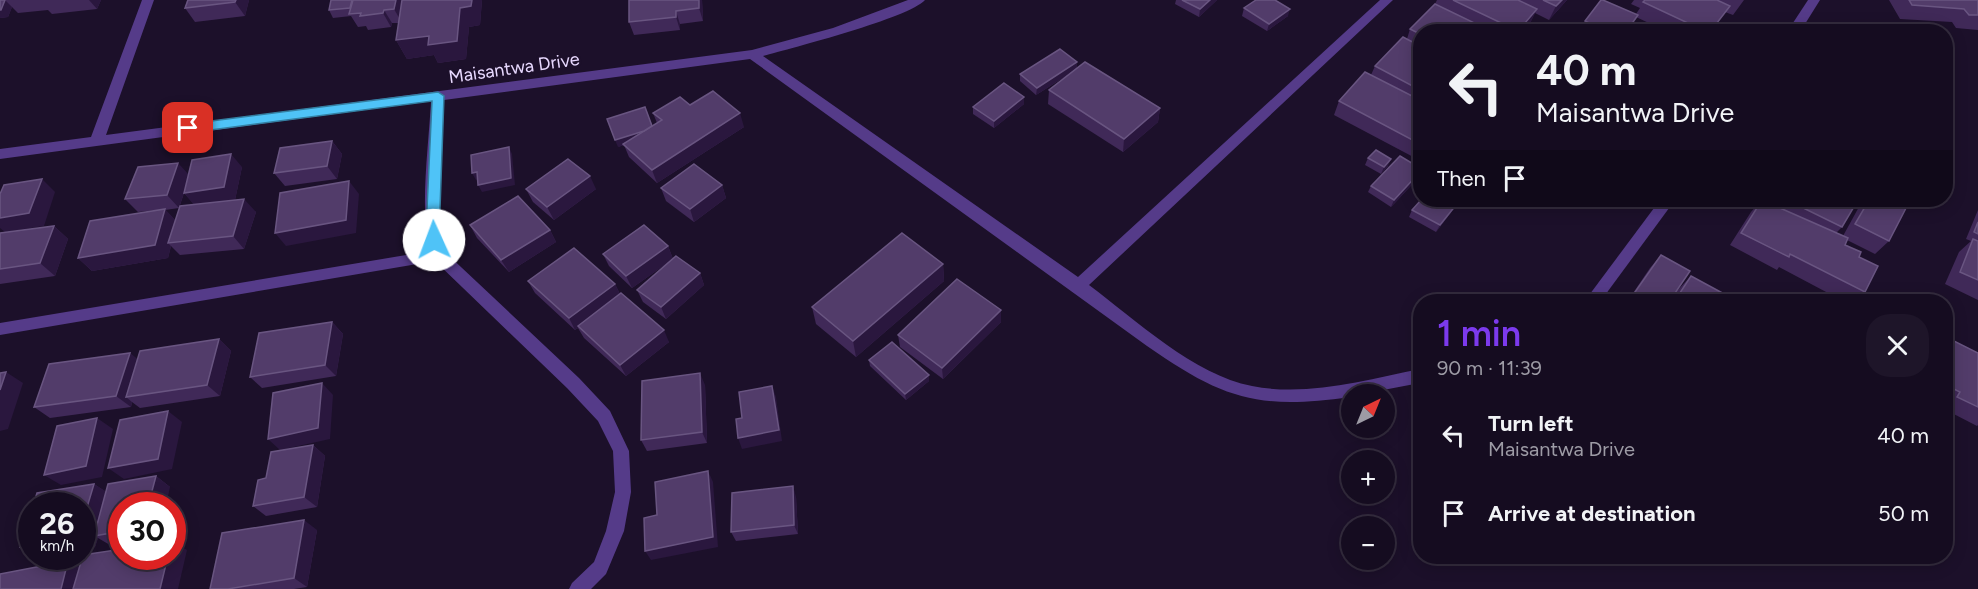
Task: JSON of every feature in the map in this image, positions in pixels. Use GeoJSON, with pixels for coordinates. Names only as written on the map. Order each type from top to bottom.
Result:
{"type":"FeatureCollection","features":[{"type":"Feature","properties":{"kind":"street"},"geometry":{"type":"LineString","coordinates":[[97,140],[148,0]]}},
{"type":"Feature","properties":{"kind":"street","name":"Maisantwa Drive"},"geometry":{"type":"LineString","coordinates":[[0,154],[752,54],[834,33],[879,18],[919,0]]}},
{"type":"Feature","properties":{"kind":"street"},"geometry":{"type":"LineString","coordinates":[[1079,286],[1387,0]]}},
{"type":"Feature","properties":{"kind":"street"},"geometry":{"type":"LineString","coordinates":[[1798,24],[1814,0]]}},
{"type":"Feature","properties":{"kind":"street"},"geometry":{"type":"LineString","coordinates":[[752,54],[1198,372],[1233,388],[1301,395],[1340,392],[1413,377]]}},
{"type":"Feature","properties":{"kind":"street"},"geometry":{"type":"LineString","coordinates":[[438,96],[433,209],[434,240],[438,255],[486,303],[573,382],[604,416],[621,451],[623,492],[615,531],[600,568],[578,589]]}},
{"type":"Feature","properties":{"kind":"street"},"geometry":{"type":"LineString","coordinates":[[1597,294],[1663,207]]}},
{"type":"Feature","properties":{"kind":"street"},"geometry":{"type":"LineString","coordinates":[[0,329],[438,255]]}},
{"type":"Feature","properties":{"kind":"building"},"geometry":{"type":"Polygon","coordinates":[[[0,0],[5,0],[1,10],[0,10],[0,0]]]}},
{"type":"Feature","properties":{"kind":"building"},"geometry":{"type":"Polygon","coordinates":[[[188,0],[236,0],[235,2],[185,8],[188,0]]]}},
{"type":"Feature","properties":{"kind":"building"},"geometry":{"type":"Polygon","coordinates":[[[331,0],[352,0],[350,8],[329,10],[331,0]]]}},
{"type":"Feature","properties":{"kind":"building"},"geometry":{"type":"Polygon","coordinates":[[[353,0],[396,0],[394,9],[360,16],[361,13],[349,14],[353,0]]]}},
{"type":"Feature","properties":{"kind":"building"},"geometry":{"type":"Polygon","coordinates":[[[402,0],[472,0],[471,6],[460,8],[457,41],[428,45],[429,36],[396,40],[402,0]]]}},
{"type":"Feature","properties":{"kind":"building"},"geometry":{"type":"Polygon","coordinates":[[[629,0],[699,0],[699,8],[676,11],[676,17],[629,22],[629,0]]]}},
{"type":"Feature","properties":{"kind":"building"},"geometry":{"type":"Polygon","coordinates":[[[1182,0],[1210,0],[1200,9],[1182,0]]]}},
{"type":"Feature","properties":{"kind":"building"},"geometry":{"type":"Polygon","coordinates":[[[1256,0],[1275,0],[1290,9],[1269,24],[1244,8],[1256,0]]]}},
{"type":"Feature","properties":{"kind":"building"},"geometry":{"type":"Polygon","coordinates":[[[1453,0],[1518,0],[1537,9],[1524,24],[1503,24],[1453,0]]]}},
{"type":"Feature","properties":{"kind":"building"},"geometry":{"type":"Polygon","coordinates":[[[1543,0],[1562,0],[1556,6],[1543,0]]]}},
{"type":"Feature","properties":{"kind":"building"},"geometry":{"type":"Polygon","coordinates":[[[1601,0],[1638,15],[1632,24],[1591,24],[1585,21],[1601,0]]]}},
{"type":"Feature","properties":{"kind":"building"},"geometry":{"type":"Polygon","coordinates":[[[1645,0],[1717,0],[1730,6],[1716,24],[1690,24],[1643,2],[1645,0]]]}},
{"type":"Feature","properties":{"kind":"building"},"geometry":{"type":"Polygon","coordinates":[[[1909,0],[1978,0],[1978,15],[1969,15],[1964,9],[1912,5],[1909,0]]]}},
{"type":"Feature","properties":{"kind":"building"},"geometry":{"type":"Polygon","coordinates":[[[1435,4],[1477,24],[1415,24],[1435,4]]]}},
{"type":"Feature","properties":{"kind":"building"},"geometry":{"type":"Polygon","coordinates":[[[1403,37],[1413,42],[1413,86],[1375,66],[1403,37]]]}},
{"type":"Feature","properties":{"kind":"building"},"geometry":{"type":"Polygon","coordinates":[[[1060,49],[1077,62],[1037,88],[1020,74],[1060,49]]]}},
{"type":"Feature","properties":{"kind":"building"},"geometry":{"type":"Polygon","coordinates":[[[1085,62],[1160,108],[1124,139],[1049,90],[1085,62]]]}},
{"type":"Feature","properties":{"kind":"building"},"geometry":{"type":"Polygon","coordinates":[[[1365,72],[1413,96],[1413,140],[1339,101],[1365,72]]]}},
{"type":"Feature","properties":{"kind":"building"},"geometry":{"type":"Polygon","coordinates":[[[1004,83],[1024,97],[994,121],[973,107],[1004,83]]]}},
{"type":"Feature","properties":{"kind":"building"},"geometry":{"type":"Polygon","coordinates":[[[713,91],[740,113],[652,170],[623,144],[662,120],[653,113],[680,97],[690,105],[713,91]]]}},
{"type":"Feature","properties":{"kind":"building"},"geometry":{"type":"Polygon","coordinates":[[[645,107],[652,126],[644,131],[615,140],[607,119],[645,107]]]}},
{"type":"Feature","properties":{"kind":"building"},"geometry":{"type":"Polygon","coordinates":[[[332,141],[327,166],[274,173],[280,148],[332,141]]]}},
{"type":"Feature","properties":{"kind":"building"},"geometry":{"type":"Polygon","coordinates":[[[509,147],[511,178],[478,185],[477,172],[472,173],[471,155],[509,147]]]}},
{"type":"Feature","properties":{"kind":"building"},"geometry":{"type":"Polygon","coordinates":[[[1376,150],[1391,159],[1384,167],[1368,158],[1376,150]]]}},
{"type":"Feature","properties":{"kind":"building"},"geometry":{"type":"Polygon","coordinates":[[[231,154],[224,187],[184,193],[192,160],[231,154]]]}},
{"type":"Feature","properties":{"kind":"building"},"geometry":{"type":"Polygon","coordinates":[[[1400,156],[1413,164],[1413,180],[1394,200],[1371,186],[1400,156]]]}},
{"type":"Feature","properties":{"kind":"building"},"geometry":{"type":"Polygon","coordinates":[[[568,159],[590,176],[547,207],[526,189],[568,159]]]}},
{"type":"Feature","properties":{"kind":"building"},"geometry":{"type":"Polygon","coordinates":[[[178,163],[167,195],[125,199],[138,167],[178,163]]]}},
{"type":"Feature","properties":{"kind":"building"},"geometry":{"type":"Polygon","coordinates":[[[694,164],[722,185],[690,209],[661,188],[694,164]]]}},
{"type":"Feature","properties":{"kind":"building"},"geometry":{"type":"Polygon","coordinates":[[[42,179],[29,213],[0,218],[0,194],[4,185],[42,179]]]}},
{"type":"Feature","properties":{"kind":"building"},"geometry":{"type":"Polygon","coordinates":[[[349,181],[346,220],[275,233],[280,193],[349,181]]]}},
{"type":"Feature","properties":{"kind":"building"},"geometry":{"type":"Polygon","coordinates":[[[518,196],[550,230],[501,260],[470,225],[518,196]]]}},
{"type":"Feature","properties":{"kind":"building"},"geometry":{"type":"Polygon","coordinates":[[[244,199],[233,236],[168,243],[180,206],[244,199]]]}},
{"type":"Feature","properties":{"kind":"building"},"geometry":{"type":"Polygon","coordinates":[[[1415,207],[1454,207],[1440,225],[1412,210],[1415,207]]]}},
{"type":"Feature","properties":{"kind":"building"},"geometry":{"type":"Polygon","coordinates":[[[1758,207],[1778,207],[1848,238],[1845,245],[1861,252],[1859,257],[1878,266],[1865,292],[1790,254],[1789,257],[1741,233],[1758,207]]]}},
{"type":"Feature","properties":{"kind":"building"},"geometry":{"type":"Polygon","coordinates":[[[1801,207],[1854,207],[1842,227],[1801,207]]]}},
{"type":"Feature","properties":{"kind":"building"},"geometry":{"type":"Polygon","coordinates":[[[1865,207],[1906,208],[1889,241],[1855,224],[1865,207]]]}},
{"type":"Feature","properties":{"kind":"building"},"geometry":{"type":"Polygon","coordinates":[[[165,209],[155,245],[78,258],[90,221],[165,209]]]}},
{"type":"Feature","properties":{"kind":"building"},"geometry":{"type":"Polygon","coordinates":[[[1978,222],[1978,234],[1974,232],[1978,222]]]}},
{"type":"Feature","properties":{"kind":"building"},"geometry":{"type":"Polygon","coordinates":[[[644,225],[668,246],[626,276],[603,254],[644,225]]]}},
{"type":"Feature","properties":{"kind":"building"},"geometry":{"type":"Polygon","coordinates":[[[54,226],[40,263],[0,269],[0,233],[54,226]]]}},
{"type":"Feature","properties":{"kind":"building"},"geometry":{"type":"Polygon","coordinates":[[[902,233],[943,264],[853,341],[812,307],[902,233]]]}},
{"type":"Feature","properties":{"kind":"building"},"geometry":{"type":"Polygon","coordinates":[[[1973,239],[1978,241],[1978,280],[1960,272],[1973,239]]]}},
{"type":"Feature","properties":{"kind":"building"},"geometry":{"type":"Polygon","coordinates":[[[574,248],[615,284],[569,318],[528,281],[574,248]]]}},
{"type":"Feature","properties":{"kind":"building"},"geometry":{"type":"Polygon","coordinates":[[[1661,255],[1690,271],[1674,294],[1634,294],[1661,255]]]}},
{"type":"Feature","properties":{"kind":"building"},"geometry":{"type":"Polygon","coordinates":[[[676,256],[700,273],[661,307],[637,290],[676,256]]]}},
{"type":"Feature","properties":{"kind":"building"},"geometry":{"type":"Polygon","coordinates":[[[1691,276],[1724,294],[1679,294],[1691,276]]]}},
{"type":"Feature","properties":{"kind":"building"},"geometry":{"type":"Polygon","coordinates":[[[957,279],[1001,310],[942,368],[898,335],[957,279]]]}},
{"type":"Feature","properties":{"kind":"building"},"geometry":{"type":"Polygon","coordinates":[[[621,293],[664,330],[620,365],[578,326],[621,293]]]}},
{"type":"Feature","properties":{"kind":"building"},"geometry":{"type":"Polygon","coordinates":[[[332,322],[325,365],[250,377],[259,333],[332,322]]]}},
{"type":"Feature","properties":{"kind":"building"},"geometry":{"type":"Polygon","coordinates":[[[219,339],[207,385],[126,397],[140,351],[219,339]]]}},
{"type":"Feature","properties":{"kind":"building"},"geometry":{"type":"Polygon","coordinates":[[[1953,340],[1978,353],[1978,407],[1957,397],[1960,392],[1953,388],[1953,340]]]}},
{"type":"Feature","properties":{"kind":"building"},"geometry":{"type":"Polygon","coordinates":[[[892,342],[929,375],[905,394],[869,360],[892,342]]]}},
{"type":"Feature","properties":{"kind":"building"},"geometry":{"type":"Polygon","coordinates":[[[130,353],[116,396],[34,407],[49,364],[130,353]]]}},
{"type":"Feature","properties":{"kind":"building"},"geometry":{"type":"Polygon","coordinates":[[[6,372],[0,390],[0,373],[6,372]]]}},
{"type":"Feature","properties":{"kind":"building"},"geometry":{"type":"Polygon","coordinates":[[[700,373],[702,432],[641,440],[642,381],[700,373]]]}},
{"type":"Feature","properties":{"kind":"building"},"geometry":{"type":"Polygon","coordinates":[[[322,383],[318,428],[268,439],[273,393],[322,383]]]}},
{"type":"Feature","properties":{"kind":"building"},"geometry":{"type":"Polygon","coordinates":[[[772,386],[779,430],[738,438],[736,419],[742,418],[739,392],[772,386]]]}},
{"type":"Feature","properties":{"kind":"building"},"geometry":{"type":"Polygon","coordinates":[[[168,411],[158,459],[108,468],[120,420],[168,411]]]}},
{"type":"Feature","properties":{"kind":"building"},"geometry":{"type":"Polygon","coordinates":[[[97,418],[86,466],[44,475],[57,426],[97,418]]]}},
{"type":"Feature","properties":{"kind":"building"},"geometry":{"type":"Polygon","coordinates":[[[313,445],[304,497],[253,506],[258,480],[266,478],[271,452],[313,445]]]}},
{"type":"Feature","properties":{"kind":"building"},"geometry":{"type":"Polygon","coordinates":[[[708,471],[713,537],[645,551],[644,518],[657,515],[655,482],[708,471]]]}},
{"type":"Feature","properties":{"kind":"building"},"geometry":{"type":"Polygon","coordinates":[[[156,476],[152,492],[108,492],[108,534],[96,536],[96,529],[108,484],[156,476]]]}},
{"type":"Feature","properties":{"kind":"building"},"geometry":{"type":"Polygon","coordinates":[[[94,484],[92,492],[43,492],[94,484]]]}},
{"type":"Feature","properties":{"kind":"building"},"geometry":{"type":"Polygon","coordinates":[[[793,486],[794,525],[731,532],[732,493],[793,486]]]}},
{"type":"Feature","properties":{"kind":"building"},"geometry":{"type":"Polygon","coordinates":[[[304,520],[294,578],[228,589],[210,589],[222,533],[304,520]]]}},
{"type":"Feature","properties":{"kind":"building"},"geometry":{"type":"Polygon","coordinates":[[[108,551],[108,570],[165,570],[160,589],[73,589],[79,570],[96,570],[96,553],[108,551]]]}},
{"type":"Feature","properties":{"kind":"building"},"geometry":{"type":"Polygon","coordinates":[[[21,570],[66,570],[61,589],[0,589],[0,574],[21,570]]]}},
{"type":"Feature","properties":{"kind":"route"},"geometry":{"type":"LineString","coordinates":[[188,128],[438,96],[433,209],[434,240]]}}]}
